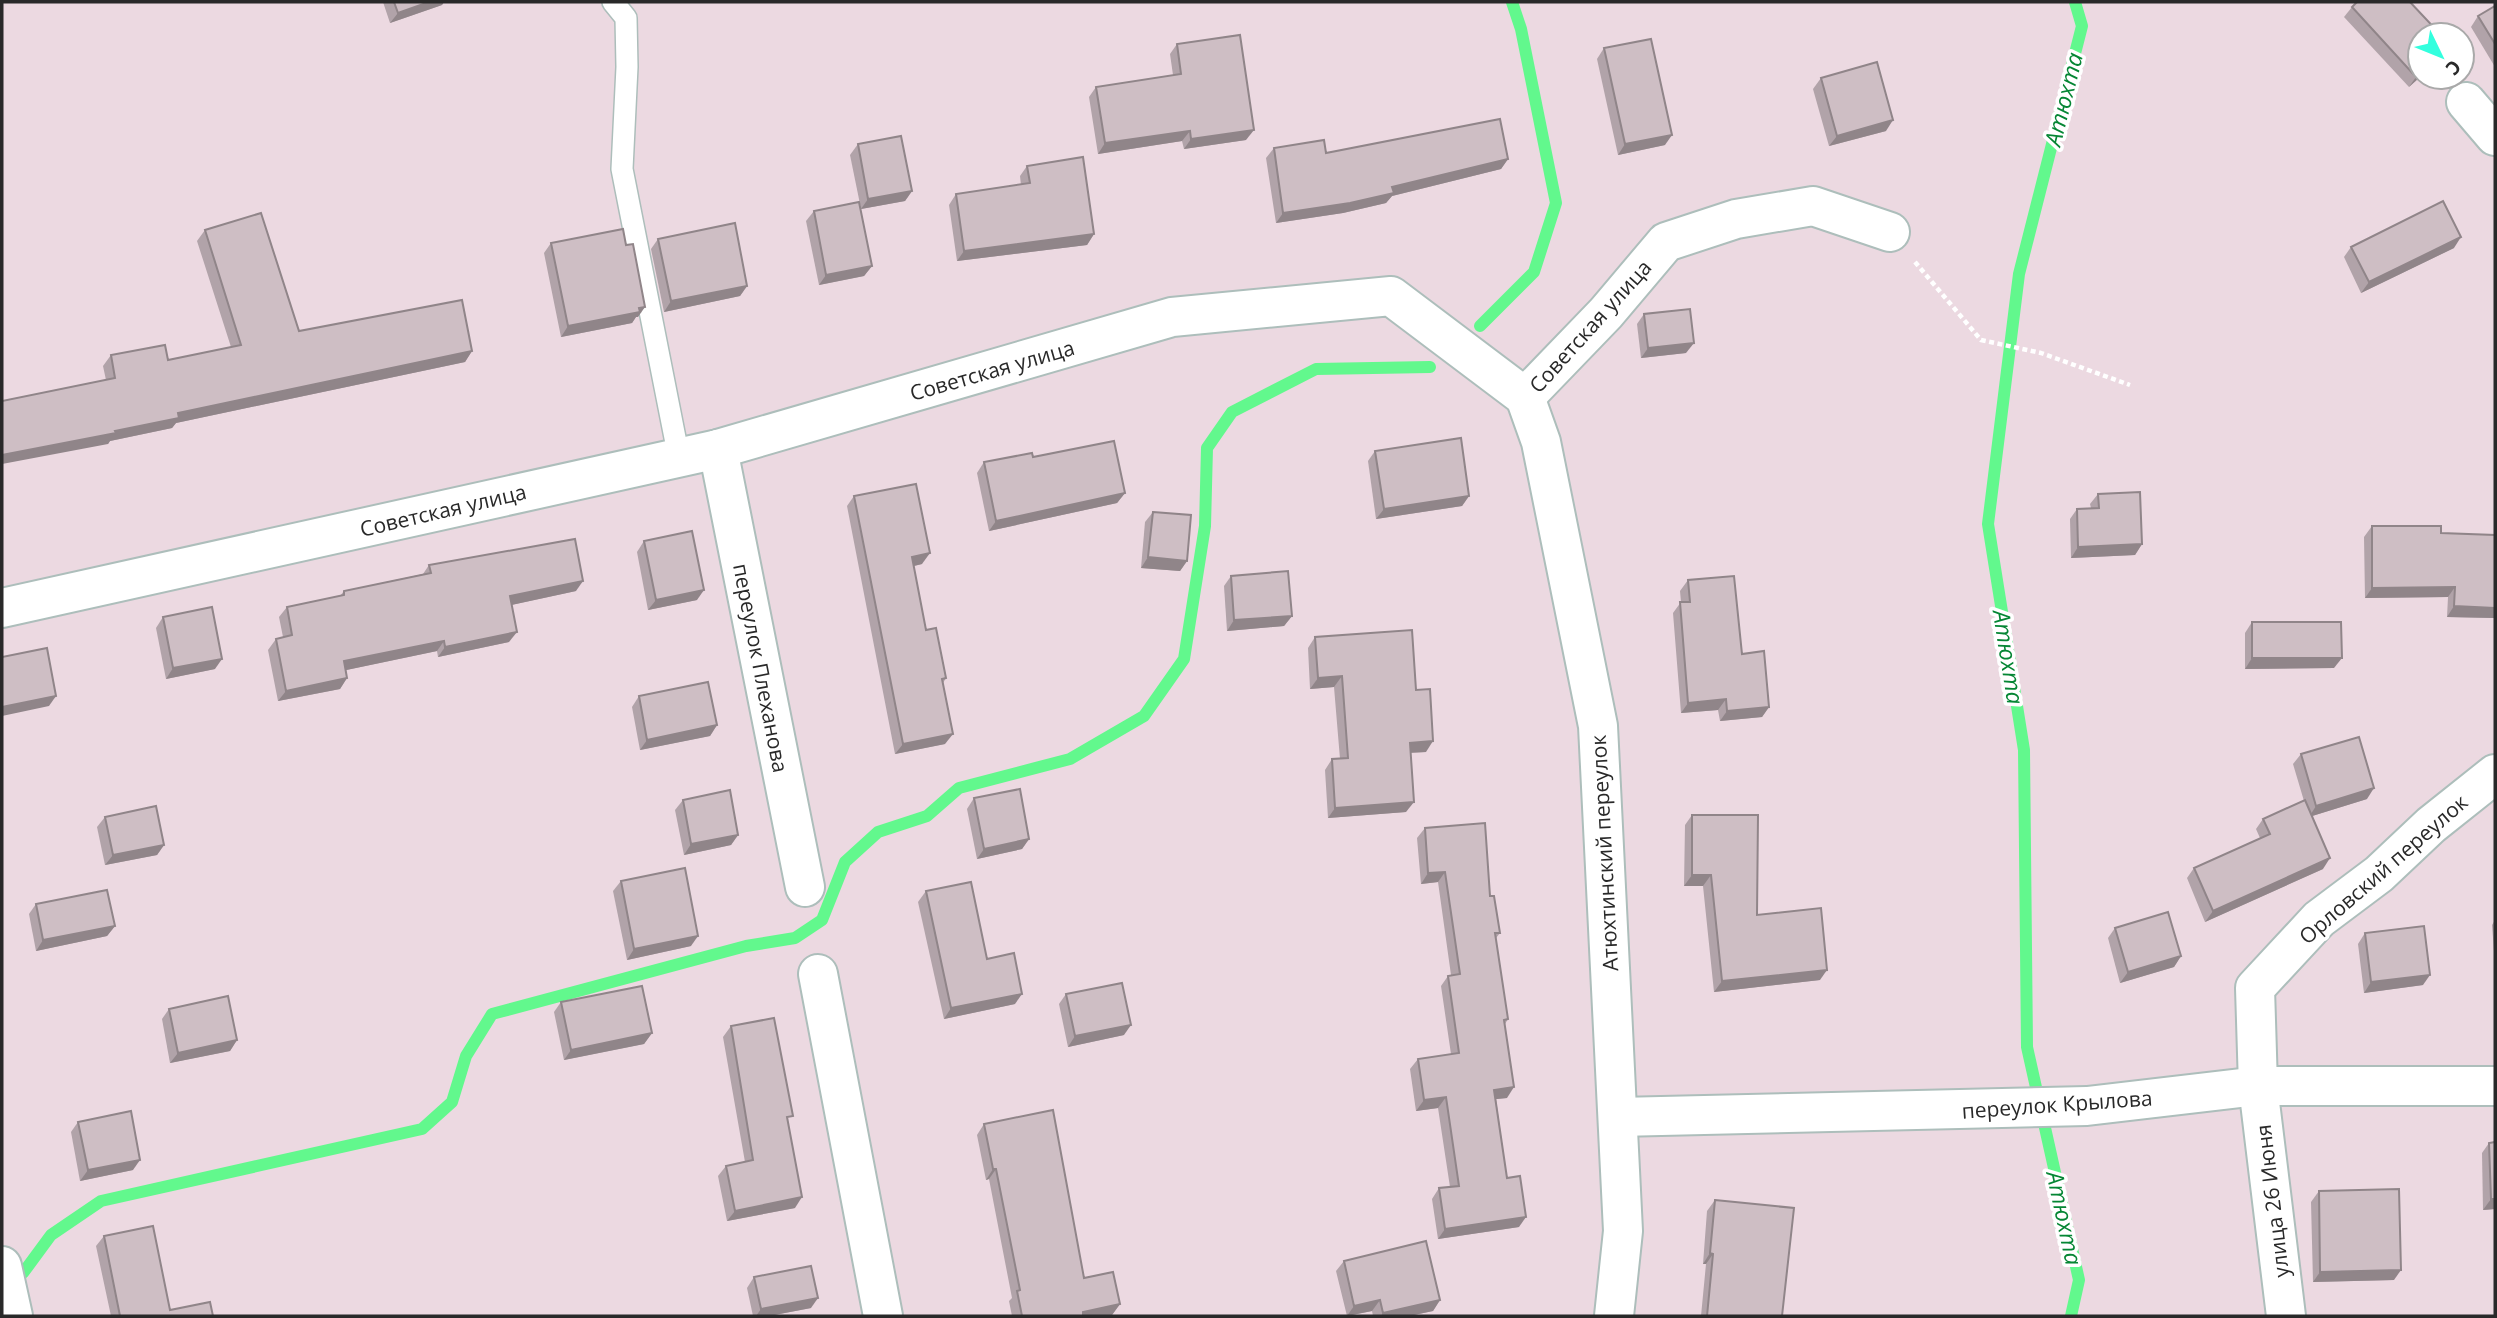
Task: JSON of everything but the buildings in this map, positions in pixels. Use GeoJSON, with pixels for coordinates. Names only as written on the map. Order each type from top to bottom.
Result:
{"type":"FeatureCollection","features":[{"type":"Feature","properties":{"kind":"street"},"geometry":{"type":"LineString","coordinates":[[2466,102],[2495,136]]}},
{"type":"Feature","properties":{"kind":"street","name":"Советская улица"},"geometry":{"type":"LineString","coordinates":[[2,608],[718,449],[1172,317],[1391,296],[1525,397],[1605,313],[1666,242],[1736,219],[1813,206],[1890,232]]}},
{"type":"Feature","properties":{"kind":"street","name":"Атюхтинский переулок"},"geometry":{"type":"LineString","coordinates":[[1525,397],[1541,442],[1598,726],[1623,1231],[1614,1316]]}},
{"type":"Feature","properties":{"kind":"street","name":"переулок Плеханова"},"geometry":{"type":"LineString","coordinates":[[718,449],[805,887]]}},
{"type":"Feature","properties":{"kind":"street","name":"Орловский переулок"},"geometry":{"type":"LineString","coordinates":[[2258,1086],[2255,988],[2319,919],[2379,874],[2431,825],[2495,774]]}},
{"type":"Feature","properties":{"kind":"street"},"geometry":{"type":"LineString","coordinates":[[818,974],[883,1316]]}},
{"type":"Feature","properties":{"kind":"street","name":"переулок Крылова"},"geometry":{"type":"LineString","coordinates":[[1618,1117],[2087,1106],[2258,1086],[2495,1086]]}},
{"type":"Feature","properties":{"kind":"street","name":"улица 26 Июня"},"geometry":{"type":"LineString","coordinates":[[2258,1086],[2286,1316]]}},
{"type":"Feature","properties":{"kind":"street"},"geometry":{"type":"LineString","coordinates":[[2,1266],[13,1316]]}},
{"type":"Feature","properties":{"kind":"lane"},"geometry":{"type":"LineString","coordinates":[[613,2],[626,18],[628,67],[622,169],[679,458]]}},
{"type":"Feature","properties":{"kind":"path"},"geometry":{"type":"LineString","coordinates":[[1890,232],[1981,340],[2041,353],[2130,385]]}},
{"type":"Feature","properties":{"kind":"waterway"},"geometry":{"type":"LineString","coordinates":[[1480,326],[1534,272],[1556,203],[1521,29],[1512,2]]}},
{"type":"Feature","properties":{"kind":"waterway","name":"Атюхта"},"geometry":{"type":"LineString","coordinates":[[2071,1316],[2079,1280],[2027,1047],[2024,750],[1988,524],[2019,274],[2082,26],[2075,2]]}},
{"type":"Feature","properties":{"kind":"waterway"},"geometry":{"type":"LineString","coordinates":[[23,1273],[51,1235],[101,1201],[422,1129],[452,1102],[466,1056],[492,1014],[746,946],[795,938],[822,920],[845,862],[878,832],[927,816],[959,788],[1070,759],[1144,716],[1184,659],[1205,526],[1207,448],[1232,412],[1316,369],[1430,367]]}}]}
